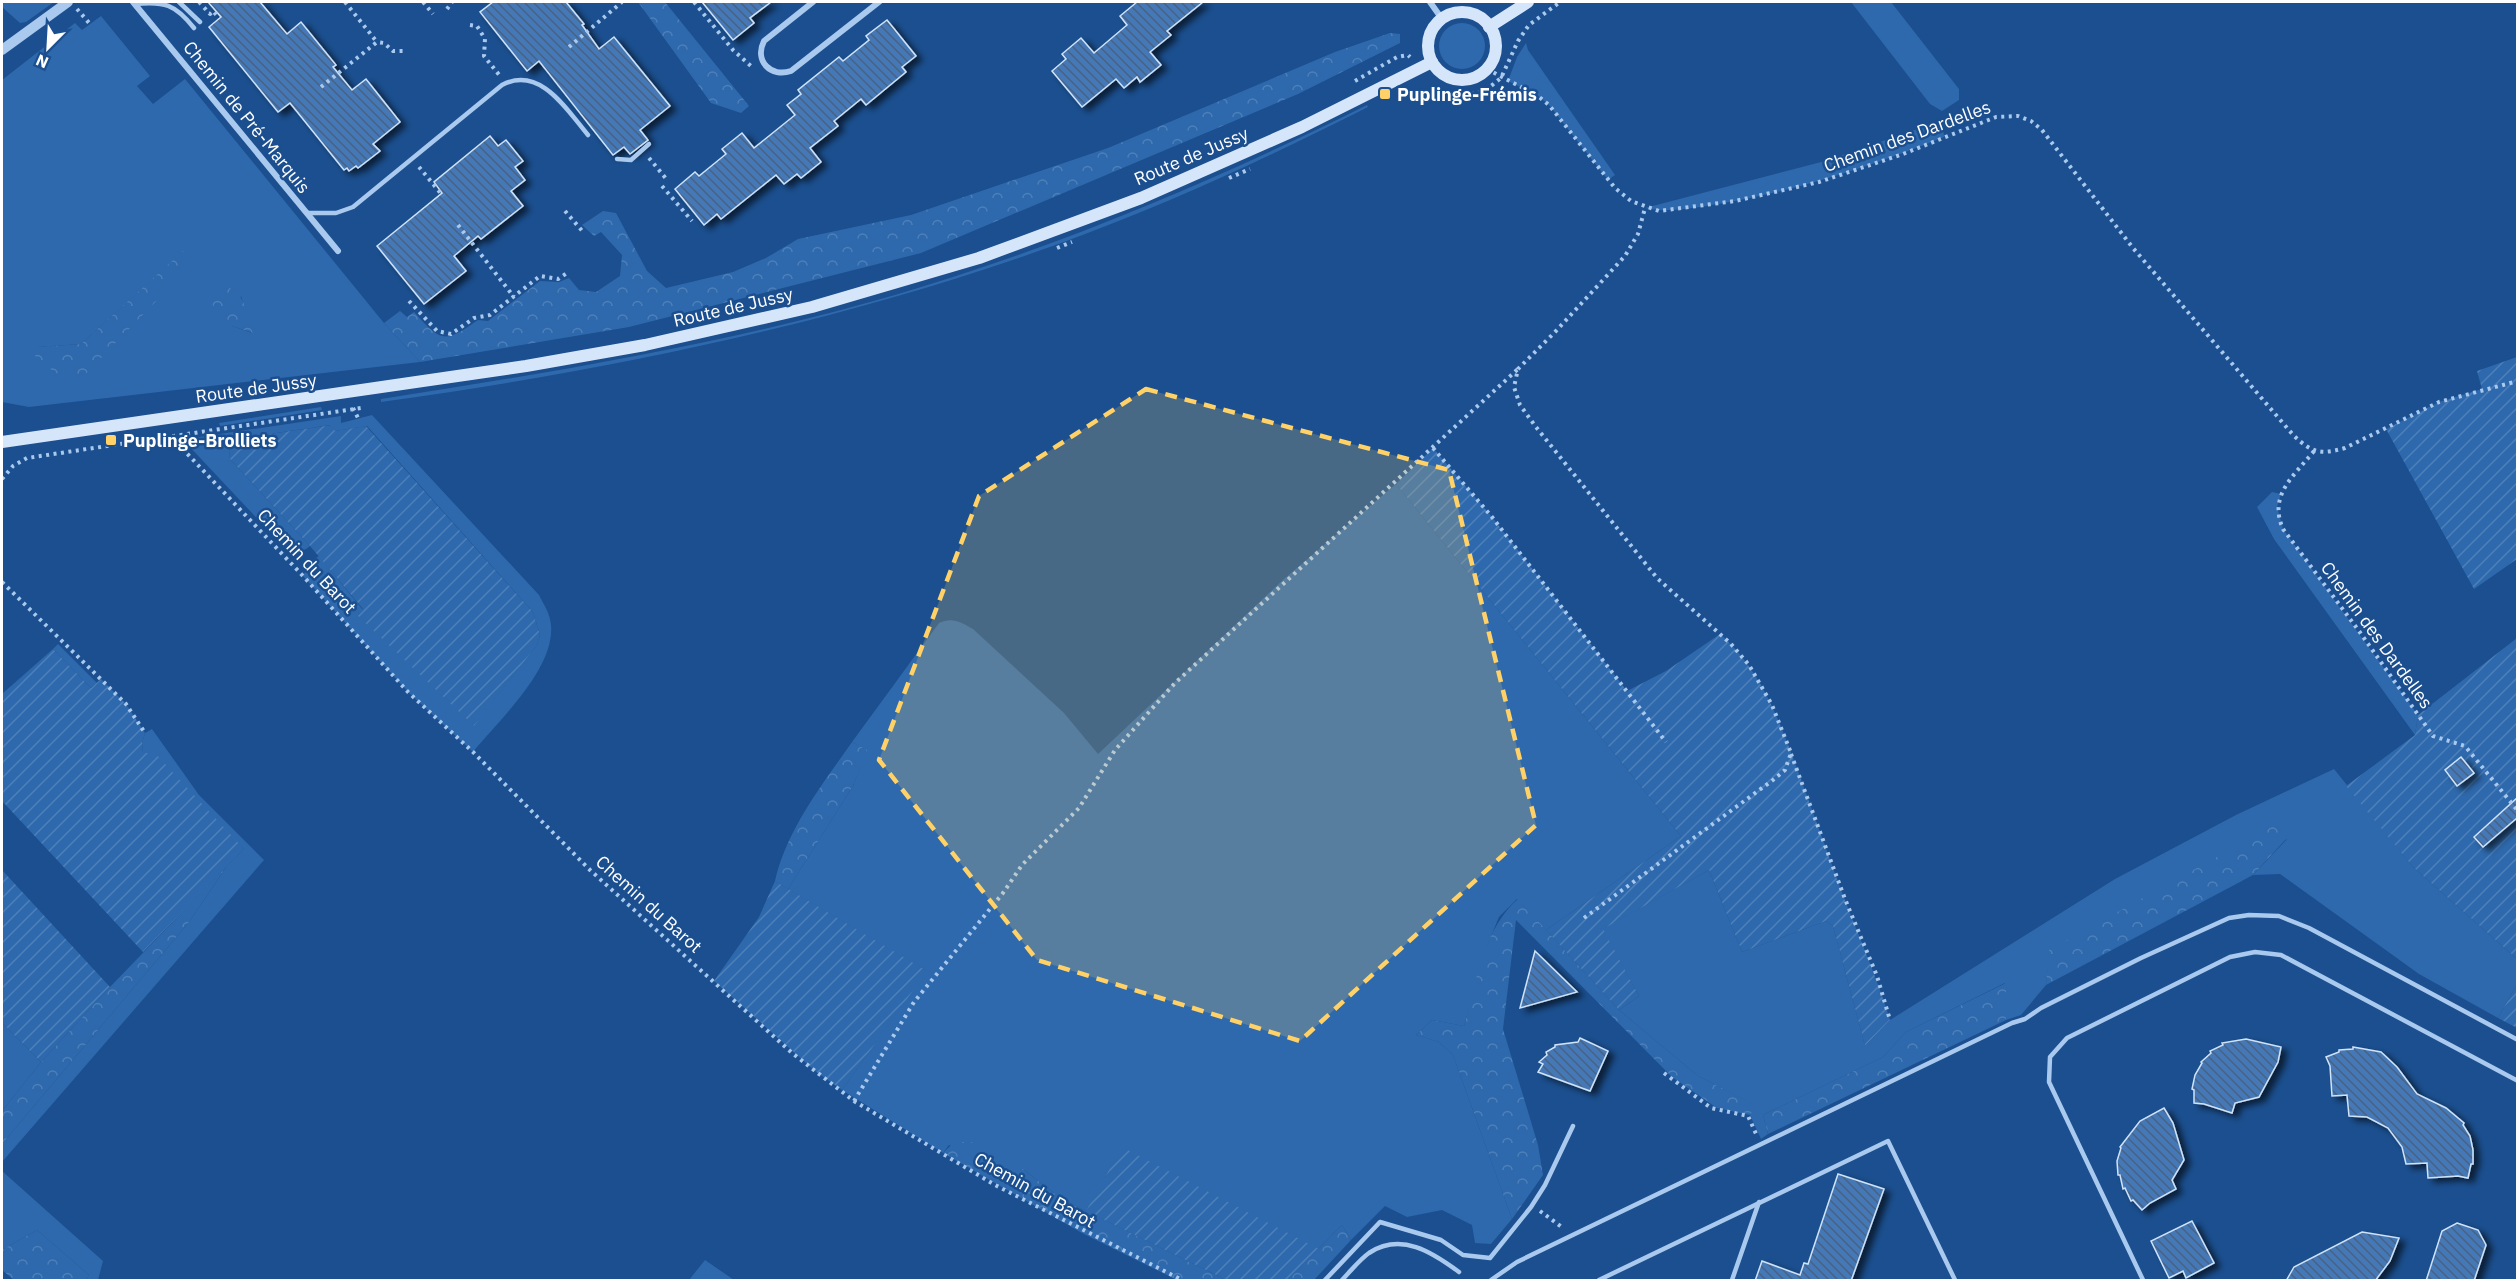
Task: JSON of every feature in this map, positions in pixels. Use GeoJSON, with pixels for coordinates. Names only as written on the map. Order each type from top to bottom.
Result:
{"type":"FeatureCollection","features":[{"type":"Feature","properties":{"kind":"main road"},"geometry":{"type":"LineString","coordinates":[[1489,27],[1528,2]]}},
{"type":"Feature","properties":{"kind":"main road"},"geometry":{"type":"LineString","coordinates":[[1467,13],[1480,18],[1489,27],[1496,48],[1487,69],[1471,79],[1458,80],[1445,76],[1432,62],[1429,53],[1429,37],[1442,19],[1454,14],[1467,13]]}},
{"type":"Feature","properties":{"kind":"main road","name":"Route de Jussy"},"geometry":{"type":"LineString","coordinates":[[2,441],[526,366],[645,345],[812,307],[979,258],[1131,202],[1237,157],[1432,62]]}},
{"type":"Feature","properties":{"kind":"main road"},"geometry":{"type":"LineString","coordinates":[[2,441],[2,454]]}},
{"type":"Feature","properties":{"kind":"street"},"geometry":{"type":"LineString","coordinates":[[2,50],[68,2]]}},
{"type":"Feature","properties":{"kind":"street"},"geometry":{"type":"LineString","coordinates":[[813,2],[764,41],[760,51],[764,64],[777,73],[791,71],[879,2]]}},
{"type":"Feature","properties":{"kind":"street"},"geometry":{"type":"LineString","coordinates":[[1430,2],[1442,19]]}},
{"type":"Feature","properties":{"kind":"street","name":"Chemin de Pré-Marquis"},"geometry":{"type":"LineString","coordinates":[[134,3],[338,251]]}},
{"type":"Feature","properties":{"kind":"lane"},"geometry":{"type":"LineString","coordinates":[[134,3],[152,2],[169,5],[182,14],[194,28]]}},
{"type":"Feature","properties":{"kind":"lane"},"geometry":{"type":"LineString","coordinates":[[179,2],[200,22]]}},
{"type":"Feature","properties":{"kind":"lane"},"geometry":{"type":"LineString","coordinates":[[307,213],[336,213],[348,209],[505,83],[524,80],[544,87],[555,96],[588,135]]}},
{"type":"Feature","properties":{"kind":"lane"},"geometry":{"type":"LineString","coordinates":[[617,159],[631,160],[649,144]]}},
{"type":"Feature","properties":{"kind":"lane"},"geometry":{"type":"LineString","coordinates":[[1491,1281],[1517,1262],[2012,1023],[2025,1019],[2041,1008],[2141,958],[2229,918],[2249,915],[2279,916],[2309,928],[2517,1040]]}},
{"type":"Feature","properties":{"kind":"lane"},"geometry":{"type":"LineString","coordinates":[[2143,1281],[2049,1082],[2050,1057],[2067,1038],[2230,957],[2255,952],[2281,955],[2517,1081]]}},
{"type":"Feature","properties":{"kind":"lane"},"geometry":{"type":"LineString","coordinates":[[1325,1281],[1380,1222],[1441,1240],[1463,1255],[1490,1258],[1532,1205],[1555,1168],[1573,1126]]}},
{"type":"Feature","properties":{"kind":"lane"},"geometry":{"type":"LineString","coordinates":[[1599,1281],[1888,1141],[1955,1281]]}},
{"type":"Feature","properties":{"kind":"lane"},"geometry":{"type":"LineString","coordinates":[[1732,1281],[1759,1202]]}},
{"type":"Feature","properties":{"kind":"lane"},"geometry":{"type":"LineString","coordinates":[[1342,1281],[1367,1254],[1385,1245],[1405,1244],[1425,1249],[1459,1272]]}},
{"type":"Feature","properties":{"kind":"path"},"geometry":{"type":"LineString","coordinates":[[200,2],[210,14],[213,10],[218,16]]}},
{"type":"Feature","properties":{"kind":"path"},"geometry":{"type":"LineString","coordinates":[[345,2],[377,42]]}},
{"type":"Feature","properties":{"kind":"path"},"geometry":{"type":"LineString","coordinates":[[423,2],[433,14]]}},
{"type":"Feature","properties":{"kind":"path"},"geometry":{"type":"LineString","coordinates":[[447,9],[452,2]]}},
{"type":"Feature","properties":{"kind":"path"},"geometry":{"type":"LineString","coordinates":[[569,47],[622,2]]}},
{"type":"Feature","properties":{"kind":"path"},"geometry":{"type":"LineString","coordinates":[[694,2],[733,50],[756,71],[764,64]]}},
{"type":"Feature","properties":{"kind":"path"},"geometry":{"type":"LineString","coordinates":[[1392,100],[1420,93],[1472,95],[1486,90],[1502,78],[1518,41],[1529,25],[1560,2]]}},
{"type":"Feature","properties":{"kind":"path"},"geometry":{"type":"LineString","coordinates":[[470,25],[477,26],[485,39],[484,56],[505,83]]}},
{"type":"Feature","properties":{"kind":"path"},"geometry":{"type":"LineString","coordinates":[[321,87],[377,42],[384,42],[393,51],[406,51]]}},
{"type":"Feature","properties":{"kind":"path"},"geometry":{"type":"LineString","coordinates":[[1347,85],[1401,56]]}},
{"type":"Feature","properties":{"kind":"path","name":"Chemin des Dardelles"},"geometry":{"type":"LineString","coordinates":[[1487,69],[1538,96],[1549,105],[1615,188],[1630,201],[1659,211],[1686,209],[1780,193],[1875,164],[1996,117],[2022,117],[2036,124],[2053,142],[2100,207],[2181,307],[2294,436],[2314,451],[2288,484],[2278,501],[2278,514],[2283,529],[2433,736],[2465,746],[2517,812]]}},
{"type":"Feature","properties":{"kind":"path"},"geometry":{"type":"LineString","coordinates":[[642,150],[668,181]]}},
{"type":"Feature","properties":{"kind":"path"},"geometry":{"type":"LineString","coordinates":[[412,158],[443,196]]}},
{"type":"Feature","properties":{"kind":"path"},"geometry":{"type":"LineString","coordinates":[[1220,182],[1251,168]]}},
{"type":"Feature","properties":{"kind":"path"},"geometry":{"type":"LineString","coordinates":[[662,186],[692,221]]}},
{"type":"Feature","properties":{"kind":"path"},"geometry":{"type":"LineString","coordinates":[[854,1101],[914,1002],[1003,893],[1022,865],[1079,808],[1115,750],[1175,683],[1433,448],[1556,332],[1625,256],[1638,234],[1645,208]]}},
{"type":"Feature","properties":{"kind":"path"},"geometry":{"type":"LineString","coordinates":[[565,211],[584,233]]}},
{"type":"Feature","properties":{"kind":"path"},"geometry":{"type":"LineString","coordinates":[[458,225],[514,297]]}},
{"type":"Feature","properties":{"kind":"path"},"geometry":{"type":"LineString","coordinates":[[1054,249],[1074,241]]}},
{"type":"Feature","properties":{"kind":"path"},"geometry":{"type":"LineString","coordinates":[[409,301],[437,332],[451,334],[474,318],[490,315],[540,276],[558,279],[567,273]]}},
{"type":"Feature","properties":{"kind":"path"},"geometry":{"type":"LineString","coordinates":[[1518,369],[1514,387],[1516,397],[1527,415],[1657,578],[1731,644],[1745,660],[1772,705],[1845,899],[1877,976],[1890,1020]]}},
{"type":"Feature","properties":{"kind":"path"},"geometry":{"type":"LineString","coordinates":[[2314,451],[2332,452],[2345,448],[2439,402],[2482,388],[2517,381]]}},
{"type":"Feature","properties":{"kind":"path"},"geometry":{"type":"LineString","coordinates":[[2,479],[13,466],[33,457],[364,407]]}},
{"type":"Feature","properties":{"kind":"path","name":"Chemin du Barot"},"geometry":{"type":"LineString","coordinates":[[179,445],[303,576],[408,692],[473,752],[590,870],[792,1053],[854,1101],[995,1185],[1182,1281]]}},
{"type":"Feature","properties":{"kind":"path"},"geometry":{"type":"LineString","coordinates":[[1433,448],[1469,489],[1547,587],[1666,742]]}},
{"type":"Feature","properties":{"kind":"path"},"geometry":{"type":"LineString","coordinates":[[2,582],[126,704],[145,733]]}},
{"type":"Feature","properties":{"kind":"path"},"geometry":{"type":"LineString","coordinates":[[1584,918],[1773,780],[1788,766],[1791,753]]}},
{"type":"Feature","properties":{"kind":"path"},"geometry":{"type":"LineString","coordinates":[[1664,1074],[1711,1108],[1748,1116],[1758,1137],[1747,1142]]}},
{"type":"Feature","properties":{"kind":"path"},"geometry":{"type":"LineString","coordinates":[[1532,1205],[1560,1226],[1566,1227]]}},
{"type":"Feature","properties":{"kind":"highlighted area"},"geometry":{"type":"Polygon","coordinates":[[[1146,389],[1449,470],[1536,825],[1300,1041],[1037,960],[879,760],[979,496],[1146,389]]]}},
{"type":"Feature","properties":{"kind":"green space"},"geometry":{"type":"Polygon","coordinates":[[[2,2],[54,2],[26,22],[20,23],[2,7],[2,2]]]}},
{"type":"Feature","properties":{"kind":"green space"},"geometry":{"type":"Polygon","coordinates":[[[638,2],[665,2],[749,106],[741,113],[711,103],[638,2]]]}},
{"type":"Feature","properties":{"kind":"green space"},"geometry":{"type":"Polygon","coordinates":[[[1851,2],[1891,2],[1959,89],[1959,100],[1942,111],[1930,104],[1851,2]]]}},
{"type":"Feature","properties":{"kind":"green space"},"geometry":{"type":"Polygon","coordinates":[[[101,16],[150,76],[137,86],[153,104],[185,79],[384,323],[420,362],[29,407],[2,402],[2,80],[75,23],[82,30],[101,16]],[[183,252],[81,344],[38,347],[54,372],[183,252]],[[241,296],[232,326],[252,333],[241,296]]]}},
{"type":"Feature","properties":{"kind":"green space"},"geometry":{"type":"Polygon","coordinates":[[[1462,23],[1478,30],[1485,46],[1478,62],[1462,69],[1446,62],[1439,46],[1446,30],[1462,23]]]}},
{"type":"Feature","properties":{"kind":"green space"},"geometry":{"type":"Polygon","coordinates":[[[1390,33],[1400,34],[1400,43],[1298,94],[921,253],[629,327],[420,362],[384,323],[400,311],[407,317],[414,312],[437,334],[450,336],[478,320],[488,321],[540,281],[559,282],[569,278],[579,290],[596,292],[620,276],[622,255],[601,232],[594,236],[582,225],[603,211],[616,213],[647,271],[666,288],[733,272],[766,258],[798,239],[911,215],[1108,148],[1335,52],[1390,33]]]}},
{"type":"Feature","properties":{"kind":"green space"},"geometry":{"type":"Polygon","coordinates":[[[1526,43],[1528,50],[1615,175],[1608,180],[1549,105],[1538,96],[1508,81],[1517,57],[1526,43]]]}},
{"type":"Feature","properties":{"kind":"green space"},"geometry":{"type":"Polygon","coordinates":[[[1367,105],[1368,107],[1218,179],[1064,242],[981,271],[897,296],[727,340],[555,375],[381,402],[381,399],[575,367],[704,342],[895,295],[1076,234],[1252,160],[1367,105]]]}},
{"type":"Feature","properties":{"kind":"green space"},"geometry":{"type":"Polygon","coordinates":[[[1932,124],[1943,125],[1944,137],[1832,177],[1747,199],[1718,204],[1672,210],[1645,208],[1825,161],[1932,124]]]}},
{"type":"Feature","properties":{"kind":"green space"},"geometry":{"type":"Polygon","coordinates":[[[183,251],[192,264],[77,383],[54,372],[34,355],[38,347],[81,344],[183,251]]]}},
{"type":"Feature","properties":{"kind":"green space"},"geometry":{"type":"Polygon","coordinates":[[[207,277],[229,287],[240,297],[247,310],[253,333],[232,326],[214,311],[207,277]]]}},
{"type":"Feature","properties":{"kind":"green space"},"geometry":{"type":"Polygon","coordinates":[[[2517,357],[2517,559],[2474,589],[2386,429],[2439,402],[2482,389],[2477,371],[2517,357]]]}},
{"type":"Feature","properties":{"kind":"green space"},"geometry":{"type":"Polygon","coordinates":[[[321,407],[322,410],[220,426],[219,423],[321,407]]]}},
{"type":"Feature","properties":{"kind":"green space"},"geometry":{"type":"Polygon","coordinates":[[[372,415],[539,595],[549,617],[550,642],[535,676],[473,752],[408,692],[303,576],[311,561],[319,556],[363,610],[358,614],[474,725],[537,645],[540,635],[533,612],[367,426],[335,431],[331,425],[228,440],[230,459],[310,546],[300,551],[283,546],[187,444],[186,439],[341,416],[341,423],[372,415]]]}},
{"type":"Feature","properties":{"kind":"green space"},"geometry":{"type":"Polygon","coordinates":[[[332,425],[335,431],[366,426],[533,612],[540,635],[537,645],[474,726],[357,615],[363,609],[310,546],[230,459],[228,440],[332,425]]]}},
{"type":"Feature","properties":{"kind":"green space"},"geometry":{"type":"Polygon","coordinates":[[[1433,448],[1492,517],[1627,691],[1666,671],[1720,634],[1747,664],[1768,697],[1784,733],[1890,1020],[1865,1046],[1833,926],[1826,921],[1742,952],[1709,870],[1603,929],[1639,996],[1619,1010],[1546,930],[1681,836],[1396,484],[1433,448]]]}},
{"type":"Feature","properties":{"kind":"green space"},"geometry":{"type":"Polygon","coordinates":[[[1396,484],[1681,836],[1546,930],[1517,899],[1499,917],[1487,946],[1464,1026],[1432,1020],[1416,1035],[1439,1042],[1453,1055],[1512,1219],[1491,1244],[1475,1243],[1472,1225],[1442,1210],[1407,1217],[1385,1206],[1351,1240],[1342,1225],[1288,1280],[1098,1217],[1062,1199],[1023,1169],[949,1145],[943,1153],[842,1090],[926,971],[788,889],[853,786],[866,750],[852,742],[939,623],[952,620],[973,629],[1064,713],[1098,754],[1284,579],[1396,484]]]}},
{"type":"Feature","properties":{"kind":"green space"},"geometry":{"type":"Polygon","coordinates":[[[2272,492],[2281,494],[2277,507],[2283,529],[2418,715],[2415,735],[2274,539],[2257,507],[2272,492]]]}},
{"type":"Feature","properties":{"kind":"green space"},"geometry":{"type":"Polygon","coordinates":[[[2517,638],[2517,959],[2413,867],[2346,786],[2415,735],[2418,715],[2517,638]]]}},
{"type":"Feature","properties":{"kind":"green space"},"geometry":{"type":"Polygon","coordinates":[[[58,644],[97,683],[91,688],[53,649],[58,644]]]}},
{"type":"Feature","properties":{"kind":"green space"},"geometry":{"type":"Polygon","coordinates":[[[53,649],[91,688],[101,679],[126,704],[145,733],[142,743],[143,753],[155,753],[244,849],[143,952],[2,801],[2,694],[53,649]]]}},
{"type":"Feature","properties":{"kind":"green space"},"geometry":{"type":"Polygon","coordinates":[[[152,729],[199,795],[264,860],[2,1162],[2,1144],[189,922],[227,866],[244,849],[143,753],[142,743],[145,733],[152,729]]]}},
{"type":"Feature","properties":{"kind":"green space"},"geometry":{"type":"Polygon","coordinates":[[[852,742],[867,750],[853,786],[788,889],[775,881],[788,843],[807,808],[852,742]]]}},
{"type":"Feature","properties":{"kind":"green space"},"geometry":{"type":"Polygon","coordinates":[[[2334,769],[2413,867],[2517,959],[2517,984],[2498,1018],[2419,974],[2280,874],[2253,875],[2287,839],[2050,950],[2046,985],[2021,1015],[2006,1020],[2005,983],[1906,1032],[1883,1057],[1763,1115],[1768,1134],[1761,1139],[1750,1115],[1756,1106],[1698,1076],[1619,1010],[1639,996],[1602,929],[1709,870],[1742,952],[1826,921],[1833,926],[1865,1046],[1890,1020],[2115,879],[2236,815],[2334,769]]]}},
{"type":"Feature","properties":{"kind":"green space"},"geometry":{"type":"Polygon","coordinates":[[[2278,823],[2287,838],[2253,875],[2046,985],[2049,950],[2278,823]]]}},
{"type":"Feature","properties":{"kind":"green space"},"geometry":{"type":"Polygon","coordinates":[[[227,866],[189,922],[2,1144],[2,1111],[41,1062],[227,866]]]}},
{"type":"Feature","properties":{"kind":"green space"},"geometry":{"type":"Polygon","coordinates":[[[2,870],[110,987],[41,1062],[2,1023],[2,870]]]}},
{"type":"Feature","properties":{"kind":"green space"},"geometry":{"type":"Polygon","coordinates":[[[775,881],[927,971],[842,1090],[815,1071],[714,981],[759,917],[775,881]]]}},
{"type":"Feature","properties":{"kind":"green space"},"geometry":{"type":"Polygon","coordinates":[[[1518,899],[1619,1010],[1698,1076],[1757,1106],[1750,1115],[1717,1108],[1672,1077],[1516,920],[1503,1029],[1538,1145],[1543,1175],[1512,1219],[1453,1055],[1439,1042],[1416,1035],[1432,1020],[1464,1026],[1482,958],[1489,941],[1496,925],[1518,899]]]}},
{"type":"Feature","properties":{"kind":"green space"},"geometry":{"type":"Polygon","coordinates":[[[2006,983],[2006,1020],[1768,1134],[1763,1115],[1883,1057],[1906,1032],[2006,983]]]}},
{"type":"Feature","properties":{"kind":"green space"},"geometry":{"type":"Polygon","coordinates":[[[2517,984],[2517,1028],[2498,1018],[2517,984]]]}},
{"type":"Feature","properties":{"kind":"green space"},"geometry":{"type":"Polygon","coordinates":[[[2,1023],[41,1062],[2,1111],[2,1023]]]}},
{"type":"Feature","properties":{"kind":"green space"},"geometry":{"type":"Polygon","coordinates":[[[954,1142],[971,1142],[993,1151],[1023,1169],[1062,1199],[1226,1280],[1177,1280],[1082,1233],[943,1153],[954,1142]]]}},
{"type":"Feature","properties":{"kind":"green space"},"geometry":{"type":"Polygon","coordinates":[[[1122,1147],[1319,1249],[1288,1280],[1226,1280],[1086,1211],[1122,1147]]]}},
{"type":"Feature","properties":{"kind":"green space"},"geometry":{"type":"Polygon","coordinates":[[[2,1171],[103,1261],[98,1280],[86,1280],[89,1275],[37,1230],[2,1250],[2,1171]]]}},
{"type":"Feature","properties":{"kind":"green space"},"geometry":{"type":"Polygon","coordinates":[[[1342,1225],[1351,1240],[1314,1280],[1288,1280],[1342,1225]]]}},
{"type":"Feature","properties":{"kind":"green space"},"geometry":{"type":"Polygon","coordinates":[[[37,1230],[89,1275],[86,1280],[14,1280],[2,1270],[2,1250],[37,1230]]]}},
{"type":"Feature","properties":{"kind":"green space"},"geometry":{"type":"Polygon","coordinates":[[[705,1260],[734,1280],[689,1280],[705,1260]]]}},
{"type":"Feature","properties":{"kind":"building"},"geometry":{"type":"Polygon","coordinates":[[[208,2],[260,2],[287,34],[301,22],[336,65],[333,67],[352,90],[366,79],[400,122],[373,144],[380,151],[358,168],[356,166],[349,171],[347,168],[344,170],[290,103],[278,112],[209,27],[221,17],[208,2]]]}},
{"type":"Feature","properties":{"kind":"building"},"geometry":{"type":"Polygon","coordinates":[[[493,2],[566,2],[584,24],[582,25],[599,49],[614,37],[670,106],[640,130],[648,140],[630,154],[624,147],[613,155],[539,61],[527,71],[480,12],[493,2]]]}},
{"type":"Feature","properties":{"kind":"building"},"geometry":{"type":"Polygon","coordinates":[[[702,2],[771,2],[750,18],[754,23],[733,40],[702,2]]]}},
{"type":"Feature","properties":{"kind":"building"},"geometry":{"type":"Polygon","coordinates":[[[1137,2],[1203,2],[1167,31],[1171,35],[1150,52],[1161,65],[1140,82],[1137,77],[1124,88],[1116,79],[1082,107],[1052,71],[1066,59],[1062,54],[1081,38],[1094,53],[1127,25],[1120,16],[1137,2]]]}},
{"type":"Feature","properties":{"kind":"building"},"geometry":{"type":"Polygon","coordinates":[[[887,20],[916,56],[902,67],[906,72],[866,105],[861,99],[834,121],[838,126],[810,148],[821,162],[801,178],[797,174],[784,184],[776,175],[721,219],[717,214],[704,225],[675,189],[695,172],[699,176],[726,154],[722,149],[742,133],[754,148],[795,115],[787,105],[801,94],[798,90],[839,57],[843,61],[869,40],[866,36],[887,20]]]}},
{"type":"Feature","properties":{"kind":"building"},"geometry":{"type":"Polygon","coordinates":[[[490,136],[498,146],[506,140],[523,161],[515,167],[525,180],[511,191],[523,206],[481,239],[478,236],[454,256],[466,271],[424,304],[377,246],[442,193],[434,182],[490,136]]]}},
{"type":"Feature","properties":{"kind":"building"},"geometry":{"type":"Polygon","coordinates":[[[2461,757],[2474,773],[2457,786],[2445,770],[2461,757]]]}},
{"type":"Feature","properties":{"kind":"building"},"geometry":{"type":"Polygon","coordinates":[[[2517,798],[2517,818],[2483,847],[2474,837],[2517,798]]]}},
{"type":"Feature","properties":{"kind":"building"},"geometry":{"type":"Polygon","coordinates":[[[1535,951],[1577,992],[1520,1008],[1535,951]]]}},
{"type":"Feature","properties":{"kind":"building"},"geometry":{"type":"Polygon","coordinates":[[[1580,1038],[1608,1051],[1590,1091],[1538,1072],[1543,1064],[1539,1062],[1547,1055],[1546,1052],[1555,1045],[1578,1042],[1580,1038]]]}},
{"type":"Feature","properties":{"kind":"building"},"geometry":{"type":"Polygon","coordinates":[[[2246,1039],[2281,1047],[2278,1062],[2259,1097],[2235,1103],[2232,1113],[2194,1103],[2194,1090],[2192,1089],[2201,1062],[2211,1053],[2210,1051],[2223,1045],[2222,1043],[2246,1039]]]}},
{"type":"Feature","properties":{"kind":"building"},"geometry":{"type":"Polygon","coordinates":[[[2353,1047],[2381,1052],[2397,1067],[2417,1094],[2446,1108],[2464,1123],[2473,1150],[2473,1164],[2471,1164],[2468,1178],[2458,1176],[2428,1178],[2427,1163],[2406,1164],[2402,1147],[2388,1128],[2367,1117],[2349,1116],[2347,1095],[2332,1096],[2330,1066],[2326,1057],[2339,1050],[2353,1049],[2353,1047]]]}},
{"type":"Feature","properties":{"kind":"building"},"geometry":{"type":"Polygon","coordinates":[[[2164,1108],[2173,1123],[2184,1160],[2172,1180],[2176,1189],[2142,1210],[2133,1200],[2131,1201],[2118,1175],[2117,1161],[2120,1147],[2140,1121],[2164,1108]]]}},
{"type":"Feature","properties":{"kind":"building"},"geometry":{"type":"Polygon","coordinates":[[[1838,1174],[1884,1189],[1851,1281],[1755,1281],[1762,1261],[1800,1275],[1804,1263],[1808,1264],[1838,1174]]]}},
{"type":"Feature","properties":{"kind":"building"},"geometry":{"type":"Polygon","coordinates":[[[2192,1221],[2214,1263],[2186,1278],[2183,1271],[2169,1278],[2151,1241],[2192,1221]]]}},
{"type":"Feature","properties":{"kind":"building"},"geometry":{"type":"Polygon","coordinates":[[[2457,1223],[2478,1230],[2486,1245],[2474,1281],[2426,1281],[2442,1231],[2457,1223]]]}},
{"type":"Feature","properties":{"kind":"building"},"geometry":{"type":"Polygon","coordinates":[[[2362,1232],[2399,1238],[2390,1261],[2375,1281],[2286,1281],[2294,1267],[2362,1232]]]}},
{"type":"Feature","properties":{"kind":"place","name":"Puplinge-Frémis"},"geometry":{"type":"Point","coordinates":[1385,94]}},
{"type":"Feature","properties":{"kind":"place","name":"Puplinge-Brolliets"},"geometry":{"type":"Point","coordinates":[111,440]}}]}
